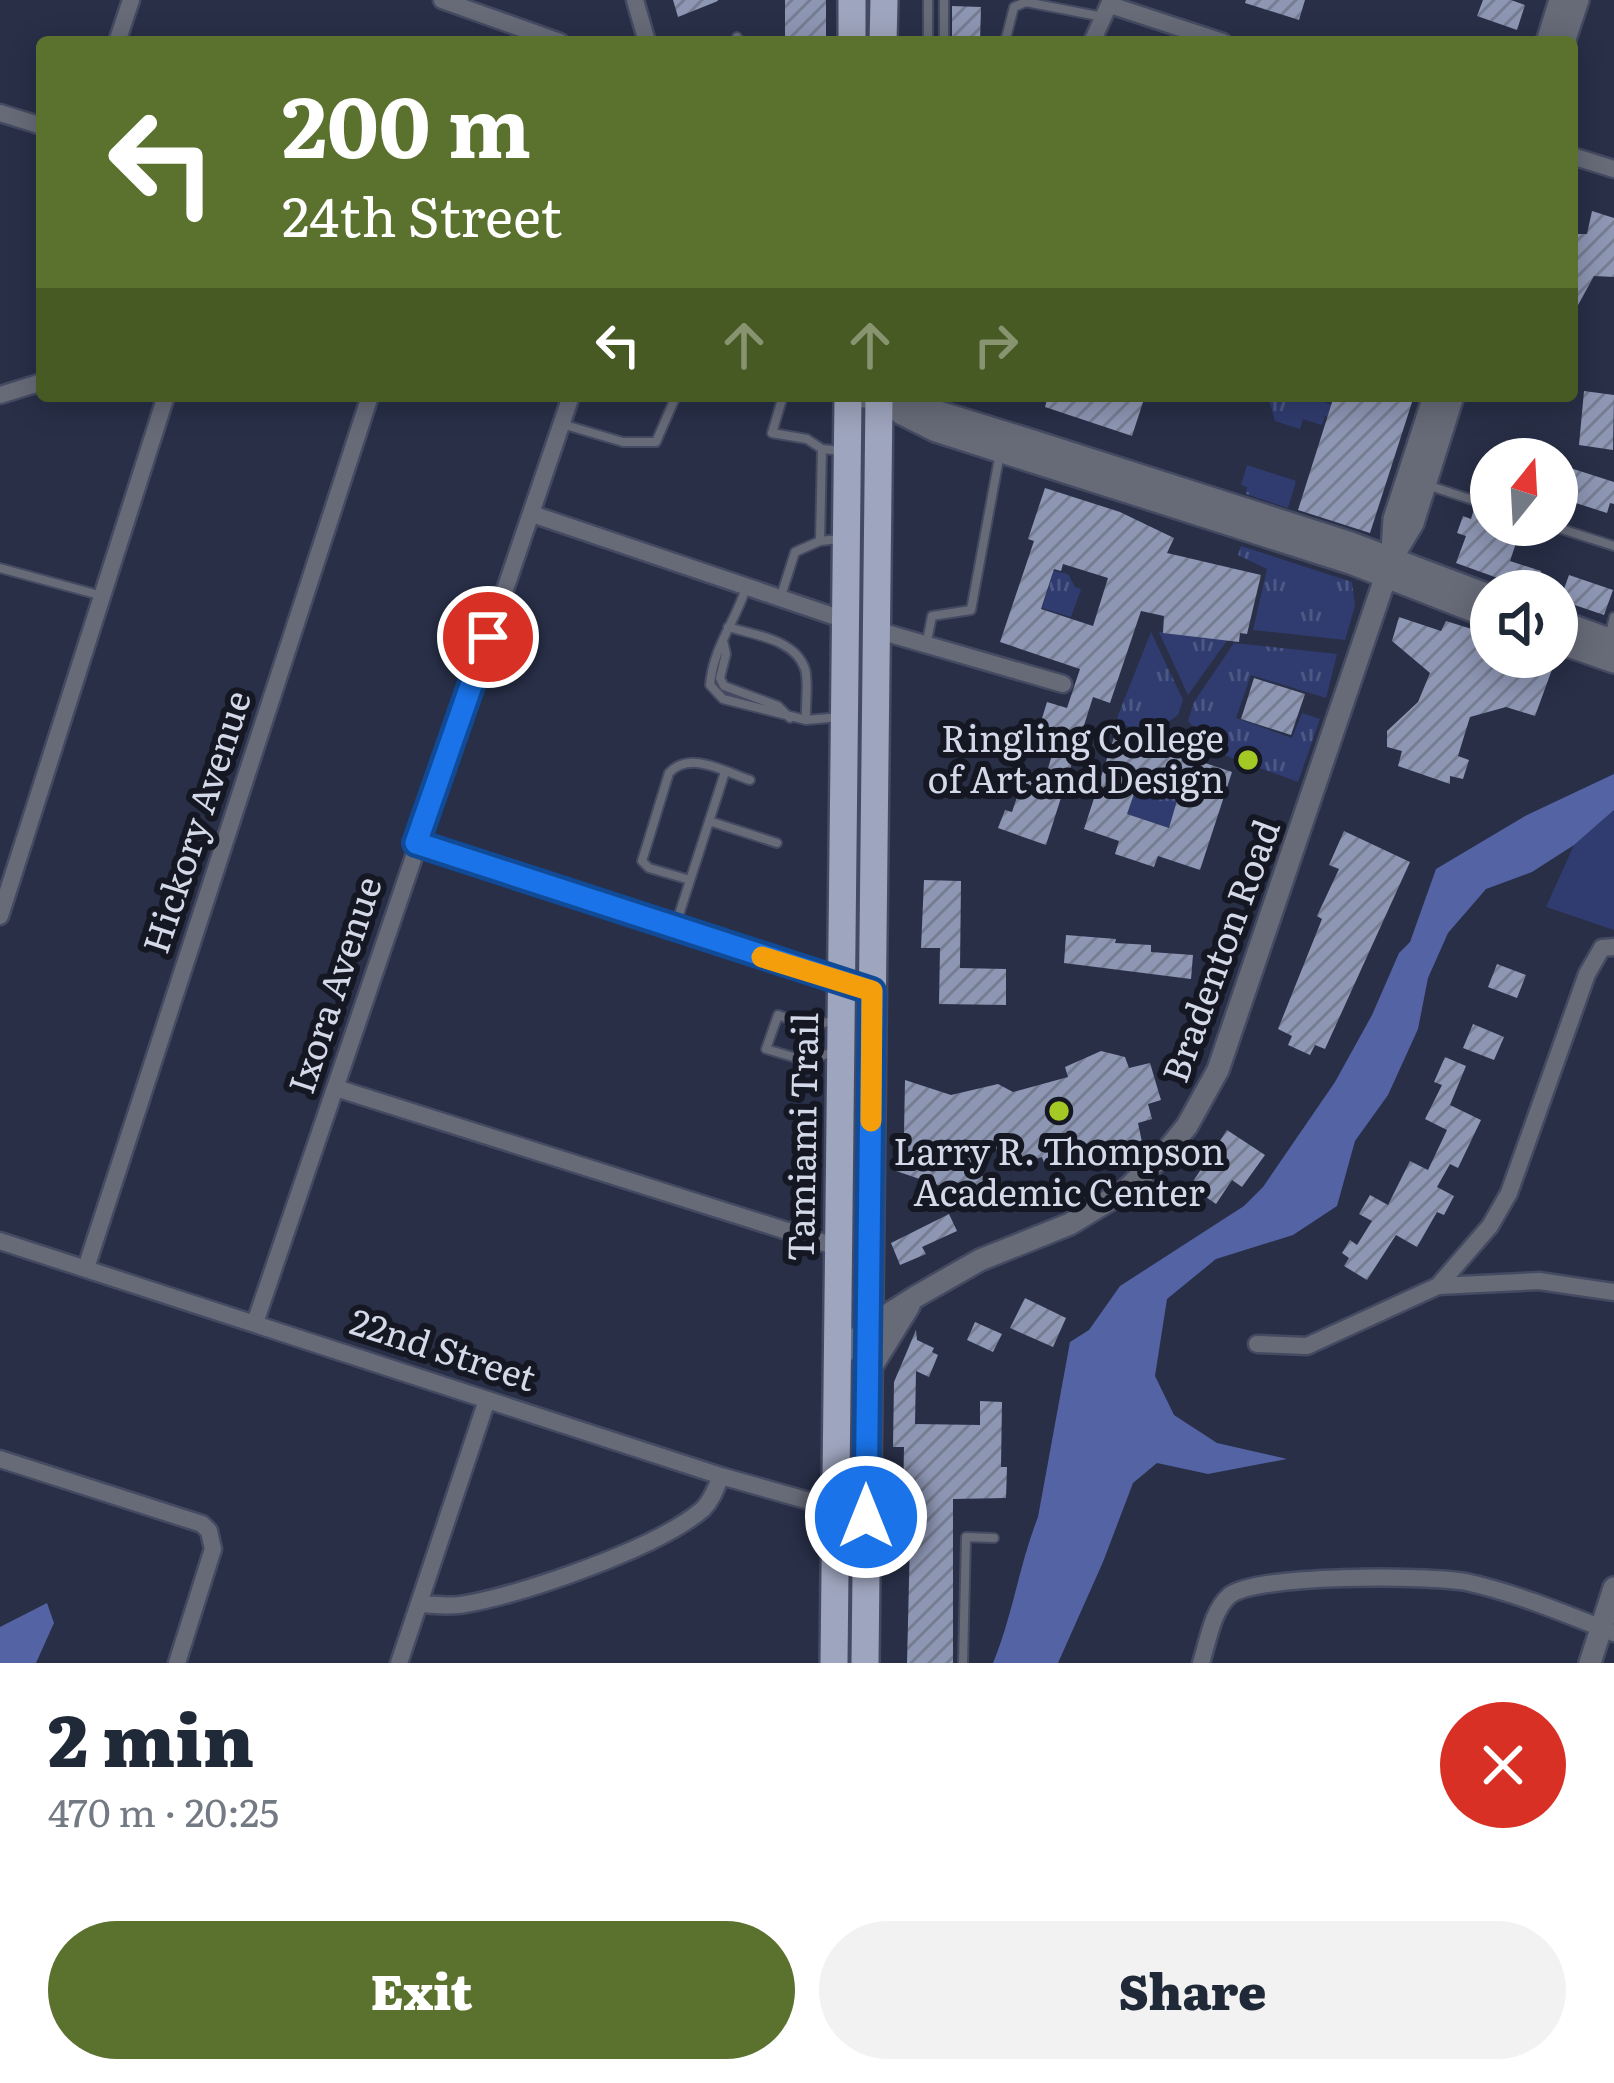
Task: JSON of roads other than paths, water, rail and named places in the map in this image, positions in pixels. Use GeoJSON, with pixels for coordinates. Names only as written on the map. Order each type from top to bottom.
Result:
{"type":"FeatureCollection","features":[{"type":"Feature","properties":{"kind":"main road"},"geometry":{"type":"LineString","coordinates":[[852,0],[852,36]]}},
{"type":"Feature","properties":{"kind":"main road"},"geometry":{"type":"LineString","coordinates":[[883,36],[884,0]]}},
{"type":"Feature","properties":{"kind":"main road","name":"Tamiami Trail"},"geometry":{"type":"LineString","coordinates":[[834,1663],[845,620],[834,450],[846,402]]}},
{"type":"Feature","properties":{"kind":"main road","name":"Tamiami Trail"},"geometry":{"type":"LineString","coordinates":[[865,1663],[876,630],[872,402]]}},
{"type":"Feature","properties":{"kind":"main road"},"geometry":{"type":"LineString","coordinates":[[838,545],[876,630]]}},
{"type":"Feature","properties":{"kind":"main road"},"geometry":{"type":"LineString","coordinates":[[845,620],[861,638],[875,690]]}},
{"type":"Feature","properties":{"kind":"street"},"geometry":{"type":"LineString","coordinates":[[119,36],[131,0]]}},
{"type":"Feature","properties":{"kind":"street"},"geometry":{"type":"LineString","coordinates":[[442,0],[543,36]]}},
{"type":"Feature","properties":{"kind":"street"},"geometry":{"type":"LineString","coordinates":[[634,0],[645,36]]}},
{"type":"Feature","properties":{"kind":"street"},"geometry":{"type":"LineString","coordinates":[[1548,36],[1560,0]]}},
{"type":"Feature","properties":{"kind":"street"},"geometry":{"type":"LineString","coordinates":[[1566,36],[1578,0]]}},
{"type":"Feature","properties":{"kind":"street"},"geometry":{"type":"LineString","coordinates":[[1095,36],[1109,7],[1203,36]]}},
{"type":"Feature","properties":{"kind":"street"},"geometry":{"type":"LineString","coordinates":[[0,113],[36,124]]}},
{"type":"Feature","properties":{"kind":"street"},"geometry":{"type":"LineString","coordinates":[[1578,158],[1614,169]]}},
{"type":"Feature","properties":{"kind":"street"},"geometry":{"type":"LineString","coordinates":[[0,395],[36,384]]}},
{"type":"Feature","properties":{"kind":"street"},"geometry":{"type":"LineString","coordinates":[[0,916],[164,402]]}},
{"type":"Feature","properties":{"kind":"street","name":"Hickory Avenue"},"geometry":{"type":"LineString","coordinates":[[86,1268],[368,402]]}},
{"type":"Feature","properties":{"kind":"street","name":"Ixora Avenue"},"geometry":{"type":"LineString","coordinates":[[255,1323],[569,402]]}},
{"type":"Feature","properties":{"kind":"street"},"geometry":{"type":"LineString","coordinates":[[880,402],[936,431],[1281,540],[1470,590]]}},
{"type":"Feature","properties":{"kind":"street"},"geometry":{"type":"LineString","coordinates":[[891,402],[939,412],[1389,567],[1470,608]]}},
{"type":"Feature","properties":{"kind":"street","name":"Bradenton Road"},"geometry":{"type":"LineString","coordinates":[[1389,567],[1394,519],[1432,402]]}},
{"type":"Feature","properties":{"kind":"street","name":"Bradenton Road"},"geometry":{"type":"LineString","coordinates":[[837,1360],[868,1327],[917,1296],[980,1260],[1098,1208],[1149,1170],[1187,1126],[1218,1070],[1389,567],[1413,523],[1451,402]]}},
{"type":"Feature","properties":{"kind":"street"},"geometry":{"type":"LineString","coordinates":[[532,514],[845,620]]}},
{"type":"Feature","properties":{"kind":"street"},"geometry":{"type":"LineString","coordinates":[[1578,629],[1611,644]]}},
{"type":"Feature","properties":{"kind":"street"},"geometry":{"type":"LineString","coordinates":[[876,630],[1064,684]]}},
{"type":"Feature","properties":{"kind":"street"},"geometry":{"type":"LineString","coordinates":[[1578,643],[1611,644]]}},
{"type":"Feature","properties":{"kind":"street"},"geometry":{"type":"LineString","coordinates":[[416,843],[872,991]]}},
{"type":"Feature","properties":{"kind":"street"},"geometry":{"type":"LineString","coordinates":[[1438,1286],[1501,1209],[1586,974],[1601,948],[1614,947]]}},
{"type":"Feature","properties":{"kind":"street"},"geometry":{"type":"LineString","coordinates":[[336,1088],[869,1257]]}},
{"type":"Feature","properties":{"kind":"street","name":"22nd Street"},"geometry":{"type":"LineString","coordinates":[[0,1241],[721,1476],[866,1517]]}},
{"type":"Feature","properties":{"kind":"street"},"geometry":{"type":"LineString","coordinates":[[1256,1344],[1307,1346],[1438,1286],[1539,1281],[1614,1292]]}},
{"type":"Feature","properties":{"kind":"street","name":"Bradenton Road"},"geometry":{"type":"LineString","coordinates":[[867,1378],[878,1352],[917,1296]]}},
{"type":"Feature","properties":{"kind":"street"},"geometry":{"type":"LineString","coordinates":[[399,1663],[487,1400]]}},
{"type":"Feature","properties":{"kind":"street"},"geometry":{"type":"LineString","coordinates":[[0,1459],[202,1523],[209,1531],[213,1549],[177,1663]]}},
{"type":"Feature","properties":{"kind":"street"},"geometry":{"type":"LineString","coordinates":[[419,1604],[465,1604],[603,1562],[690,1518],[707,1505],[721,1476]]}},
{"type":"Feature","properties":{"kind":"street"},"geometry":{"type":"LineString","coordinates":[[1201,1663],[1218,1610],[1233,1592],[1249,1585],[1449,1579],[1486,1587],[1608,1630]]}},
{"type":"Feature","properties":{"kind":"street"},"geometry":{"type":"LineString","coordinates":[[1590,1663],[1608,1630],[1614,1588]]}},
{"type":"Feature","properties":{"kind":"lane"},"geometry":{"type":"LineString","coordinates":[[928,0],[928,36]]}},
{"type":"Feature","properties":{"kind":"lane"},"geometry":{"type":"LineString","coordinates":[[944,0],[944,36]]}},
{"type":"Feature","properties":{"kind":"lane"},"geometry":{"type":"LineString","coordinates":[[1006,36],[1010,4],[1109,7]]}},
{"type":"Feature","properties":{"kind":"lane"},"geometry":{"type":"LineString","coordinates":[[562,424],[623,442],[656,442],[673,402]]}},
{"type":"Feature","properties":{"kind":"lane"},"geometry":{"type":"LineString","coordinates":[[781,402],[772,433],[834,450]]}},
{"type":"Feature","properties":{"kind":"lane"},"geometry":{"type":"LineString","coordinates":[[926,644],[932,616],[971,610],[1000,451]]}},
{"type":"Feature","properties":{"kind":"lane"},"geometry":{"type":"LineString","coordinates":[[1425,484],[1470,499]]}},
{"type":"Feature","properties":{"kind":"lane"},"geometry":{"type":"LineString","coordinates":[[1578,534],[1614,546]]}},
{"type":"Feature","properties":{"kind":"lane"},"geometry":{"type":"LineString","coordinates":[[780,598],[795,552],[838,545]]}},
{"type":"Feature","properties":{"kind":"lane"},"geometry":{"type":"LineString","coordinates":[[0,568],[101,596]]}},
{"type":"Feature","properties":{"kind":"lane"},"geometry":{"type":"LineString","coordinates":[[746,588],[711,668],[710,685],[716,693],[790,718],[844,716]]}},
{"type":"Feature","properties":{"kind":"lane"},"geometry":{"type":"LineString","coordinates":[[728,627],[780,642],[793,653],[805,669],[806,720]]}},
{"type":"Feature","properties":{"kind":"lane"},"geometry":{"type":"LineString","coordinates":[[690,880],[642,861],[673,767],[685,761],[750,780]]}},
{"type":"Feature","properties":{"kind":"lane"},"geometry":{"type":"LineString","coordinates":[[674,928],[724,772]]}},
{"type":"Feature","properties":{"kind":"lane"},"geometry":{"type":"LineString","coordinates":[[709,820],[777,843]]}},
{"type":"Feature","properties":{"kind":"lane"},"geometry":{"type":"LineString","coordinates":[[840,1049],[806,1061],[766,1049],[778,1015],[808,1026],[841,1019]]}},
{"type":"Feature","properties":{"kind":"lane"},"geometry":{"type":"LineString","coordinates":[[806,1061],[808,1026]]}},
{"type":"Feature","properties":{"kind":"lane"},"geometry":{"type":"LineString","coordinates":[[963,1663],[966,1537],[994,1538]]}},
{"type":"Feature","properties":{"kind":"place","name":"Ringling College of Art and Design"},"geometry":{"type":"Point","coordinates":[1248,760]}},
{"type":"Feature","properties":{"kind":"place","name":"Larry R. Thompson Academic Center"},"geometry":{"type":"Point","coordinates":[1059,1111]}}]}
